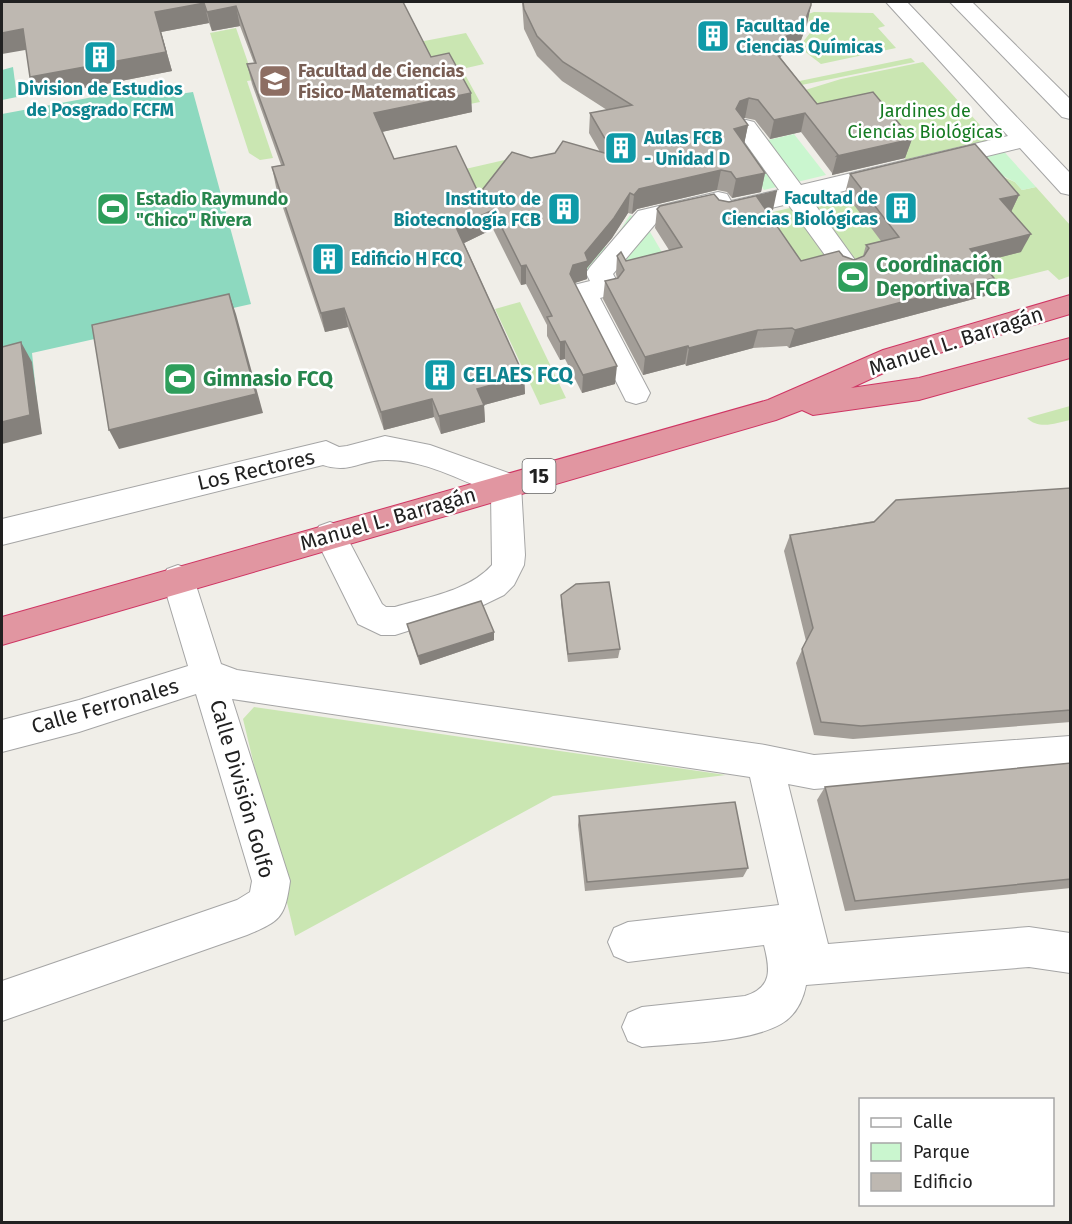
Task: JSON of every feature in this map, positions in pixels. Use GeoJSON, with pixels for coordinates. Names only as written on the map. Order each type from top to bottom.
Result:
{"type":"FeatureCollection","features":[{"type":"Feature","properties":{"kind":"highway","name":"Manuel L. Barragán"},"geometry":{"type":"LineString","coordinates":[[776,409],[893,357],[1071,305]]}},
{"type":"Feature","properties":{"kind":"highway","name":"Manuel L. Barragán"},"geometry":{"type":"LineString","coordinates":[[2,631],[330,535],[776,409],[919,389],[1071,348]]}},
{"type":"Feature","properties":{"kind":"street"},"geometry":{"type":"LineString","coordinates":[[896,2],[1071,187]]}},
{"type":"Feature","properties":{"kind":"street"},"geometry":{"type":"LineString","coordinates":[[960,2],[1071,112]]}},
{"type":"Feature","properties":{"kind":"street"},"geometry":{"type":"LineString","coordinates":[[746,127],[848,267]]}},
{"type":"Feature","properties":{"kind":"street"},"geometry":{"type":"LineString","coordinates":[[636,393],[584,292],[607,287],[599,273],[647,216],[718,200],[725,211],[1026,139]]}},
{"type":"Feature","properties":{"kind":"street","name":"Los Rectores"},"geometry":{"type":"LineString","coordinates":[[2,532],[326,453],[332,458],[341,459],[380,449],[415,452],[506,485]]}},
{"type":"Feature","properties":{"kind":"street"},"geometry":{"type":"LineString","coordinates":[[330,535],[370,614],[381,621],[396,621],[486,591],[501,580],[508,567],[506,485]]}},
{"type":"Feature","properties":{"kind":"street","name":"Calle División Golfo"},"geometry":{"type":"LineString","coordinates":[[2,1001],[247,916],[268,903],[270,881],[178,579]]}},
{"type":"Feature","properties":{"kind":"street"},"geometry":{"type":"LineString","coordinates":[[209,675],[237,685],[765,762],[814,772],[1071,752]]}},
{"type":"Feature","properties":{"kind":"street","name":"Calle Ferronales"},"geometry":{"type":"LineString","coordinates":[[2,736],[79,716],[209,675]]}},
{"type":"Feature","properties":{"kind":"street"},"geometry":{"type":"LineString","coordinates":[[642,1028],[746,1016],[768,1009],[784,993],[801,966],[765,762]]}},
{"type":"Feature","properties":{"kind":"street"},"geometry":{"type":"LineString","coordinates":[[628,942],[779,924],[801,966]]}},
{"type":"Feature","properties":{"kind":"street"},"geometry":{"type":"LineString","coordinates":[[801,966],[1029,947],[1071,953]]}},
{"type":"Feature","properties":{"kind":"green space"},"geometry":{"type":"Polygon","coordinates":[[[814,12],[873,13],[885,26],[878,28],[896,48],[821,64],[799,47],[810,33],[808,14],[814,12]]]}},
{"type":"Feature","properties":{"kind":"green space"},"geometry":{"type":"Polygon","coordinates":[[[236,28],[254,80],[247,81],[273,158],[260,160],[249,153],[210,33],[236,28]]]}},
{"type":"Feature","properties":{"kind":"green space"},"geometry":{"type":"Polygon","coordinates":[[[466,33],[484,64],[462,69],[480,102],[470,104],[452,70],[426,56],[419,42],[466,33]]]}},
{"type":"Feature","properties":{"kind":"green space"},"geometry":{"type":"Polygon","coordinates":[[[911,58],[915,62],[693,107],[761,89],[911,58]]]}},
{"type":"Feature","properties":{"kind":"green space","name":"Jardines de Ciencias Biológicas"},"geometry":{"type":"Polygon","coordinates":[[[923,62],[998,145],[1003,177],[1015,182],[1022,190],[1036,187],[1070,225],[1070,276],[1059,280],[1048,270],[984,286],[977,246],[867,112],[776,99],[841,79],[923,62]]]}},
{"type":"Feature","properties":{"kind":"green space"},"geometry":{"type":"Polygon","coordinates":[[[13,67],[17,97],[2,100],[2,70],[13,67]]]}},
{"type":"Feature","properties":{"kind":"green space","name":"Estadio Raymundo \"Chico\" Rivera"},"geometry":{"type":"Polygon","coordinates":[[[163,84],[166,96],[193,92],[251,304],[32,353],[40,431],[2,441],[2,114],[163,84]]]}},
{"type":"Feature","properties":{"kind":"green space"},"geometry":{"type":"Polygon","coordinates":[[[757,125],[768,140],[794,134],[826,175],[764,190],[719,126],[736,129],[757,125]]]}},
{"type":"Feature","properties":{"kind":"green space"},"geometry":{"type":"Polygon","coordinates":[[[998,145],[1036,187],[1022,190],[1015,182],[959,154],[998,145]]]}},
{"type":"Feature","properties":{"kind":"green space"},"geometry":{"type":"Polygon","coordinates":[[[513,158],[478,204],[461,170],[513,158]]]}},
{"type":"Feature","properties":{"kind":"green space"},"geometry":{"type":"Polygon","coordinates":[[[847,194],[894,255],[804,284],[757,216],[847,194]]]}},
{"type":"Feature","properties":{"kind":"green space"},"geometry":{"type":"Polygon","coordinates":[[[630,215],[646,225],[670,266],[620,268],[573,279],[590,242],[609,248],[630,215]]]}},
{"type":"Feature","properties":{"kind":"green space"},"geometry":{"type":"Polygon","coordinates":[[[520,302],[566,398],[540,405],[495,309],[520,302]]]}},
{"type":"Feature","properties":{"kind":"green space"},"geometry":{"type":"Polygon","coordinates":[[[1070,406],[1070,420],[1042,425],[1027,418],[1070,406]]]}},
{"type":"Feature","properties":{"kind":"green space"},"geometry":{"type":"Polygon","coordinates":[[[254,707],[726,775],[553,796],[295,936],[243,719],[254,707]]]}},
{"type":"Feature","properties":{"kind":"building"},"geometry":{"type":"Polygon","coordinates":[[[2,2],[403,2],[431,57],[449,53],[471,93],[374,113],[394,159],[456,146],[479,194],[512,152],[531,158],[555,153],[563,141],[615,156],[590,113],[632,105],[563,62],[537,36],[523,2],[811,2],[805,21],[772,48],[817,104],[873,92],[912,139],[837,156],[805,113],[774,120],[758,100],[749,98],[740,101],[736,109],[748,125],[734,129],[765,173],[736,179],[731,172],[721,170],[639,189],[634,195],[630,193],[614,218],[585,253],[588,261],[573,265],[570,274],[617,366],[583,375],[565,341],[560,342],[547,317],[552,316],[526,265],[521,266],[493,210],[456,227],[524,376],[477,389],[484,405],[439,416],[432,399],[381,412],[344,308],[321,313],[272,167],[284,165],[247,64],[256,63],[236,6],[207,12],[204,3],[155,12],[166,52],[30,77],[23,29],[2,33],[2,2]]]}},
{"type":"Feature","properties":{"kind":"building"},"geometry":{"type":"Polygon","coordinates":[[[975,144],[1019,195],[1000,199],[1031,234],[970,249],[994,278],[795,330],[792,328],[758,330],[645,357],[605,281],[618,278],[624,270],[617,256],[621,252],[626,261],[682,247],[657,209],[660,206],[714,194],[719,200],[729,202],[777,191],[757,197],[801,261],[839,251],[843,256],[854,260],[864,256],[869,248],[866,245],[899,237],[850,174],[975,144]]]}},
{"type":"Feature","properties":{"kind":"building","name":"Gimnasio FCQ"},"geometry":{"type":"Polygon","coordinates":[[[229,294],[256,394],[109,430],[92,325],[229,294]]]}},
{"type":"Feature","properties":{"kind":"building"},"geometry":{"type":"Polygon","coordinates":[[[21,342],[30,415],[2,422],[2,347],[21,342]]]}},
{"type":"Feature","properties":{"kind":"building"},"geometry":{"type":"Polygon","coordinates":[[[1071,488],[1071,710],[861,726],[821,722],[802,649],[813,628],[790,535],[874,522],[896,500],[1071,488]]]}},
{"type":"Feature","properties":{"kind":"building"},"geometry":{"type":"Polygon","coordinates":[[[609,582],[620,649],[568,654],[561,595],[576,584],[609,582]]]}},
{"type":"Feature","properties":{"kind":"building"},"geometry":{"type":"Polygon","coordinates":[[[481,601],[494,632],[418,656],[407,624],[481,601]]]}},
{"type":"Feature","properties":{"kind":"building"},"geometry":{"type":"Polygon","coordinates":[[[1071,763],[1071,879],[855,901],[825,787],[1071,763]]]}},
{"type":"Feature","properties":{"kind":"building"},"geometry":{"type":"Polygon","coordinates":[[[735,802],[748,868],[587,882],[579,816],[735,802]]]}},
{"type":"Feature","properties":{"kind":"place","name":"Facultad de Ciencias Químicas"},"geometry":{"type":"Point","coordinates":[713,36]}},
{"type":"Feature","properties":{"kind":"place","name":"Division de Estudios de Posgrado FCFM"},"geometry":{"type":"Point","coordinates":[100,57]}},
{"type":"Feature","properties":{"kind":"place","name":"Facultad de Ciencias Fisico-Matematicas"},"geometry":{"type":"Point","coordinates":[275,81]}},
{"type":"Feature","properties":{"kind":"place","name":"Aulas FCB - Unidad D"},"geometry":{"type":"Point","coordinates":[621,148]}},
{"type":"Feature","properties":{"kind":"place","name":"Facultad de Ciencias Biológicas"},"geometry":{"type":"Point","coordinates":[901,208]}},
{"type":"Feature","properties":{"kind":"place","name":"Estadio Raymundo \"Chico\" Rivera"},"geometry":{"type":"Point","coordinates":[113,209]}},
{"type":"Feature","properties":{"kind":"place","name":"Instituto de Biotecnología FCB"},"geometry":{"type":"Point","coordinates":[564,209]}},
{"type":"Feature","properties":{"kind":"place","name":"Edificio H FCQ"},"geometry":{"type":"Point","coordinates":[328,259]}},
{"type":"Feature","properties":{"kind":"place","name":"Coordinación Deportiva FCB"},"geometry":{"type":"Point","coordinates":[853,277]}},
{"type":"Feature","properties":{"kind":"place","name":"CELAES FCQ"},"geometry":{"type":"Point","coordinates":[440,375]}},
{"type":"Feature","properties":{"kind":"place","name":"Gimnasio FCQ"},"geometry":{"type":"Point","coordinates":[180,379]}}]}
